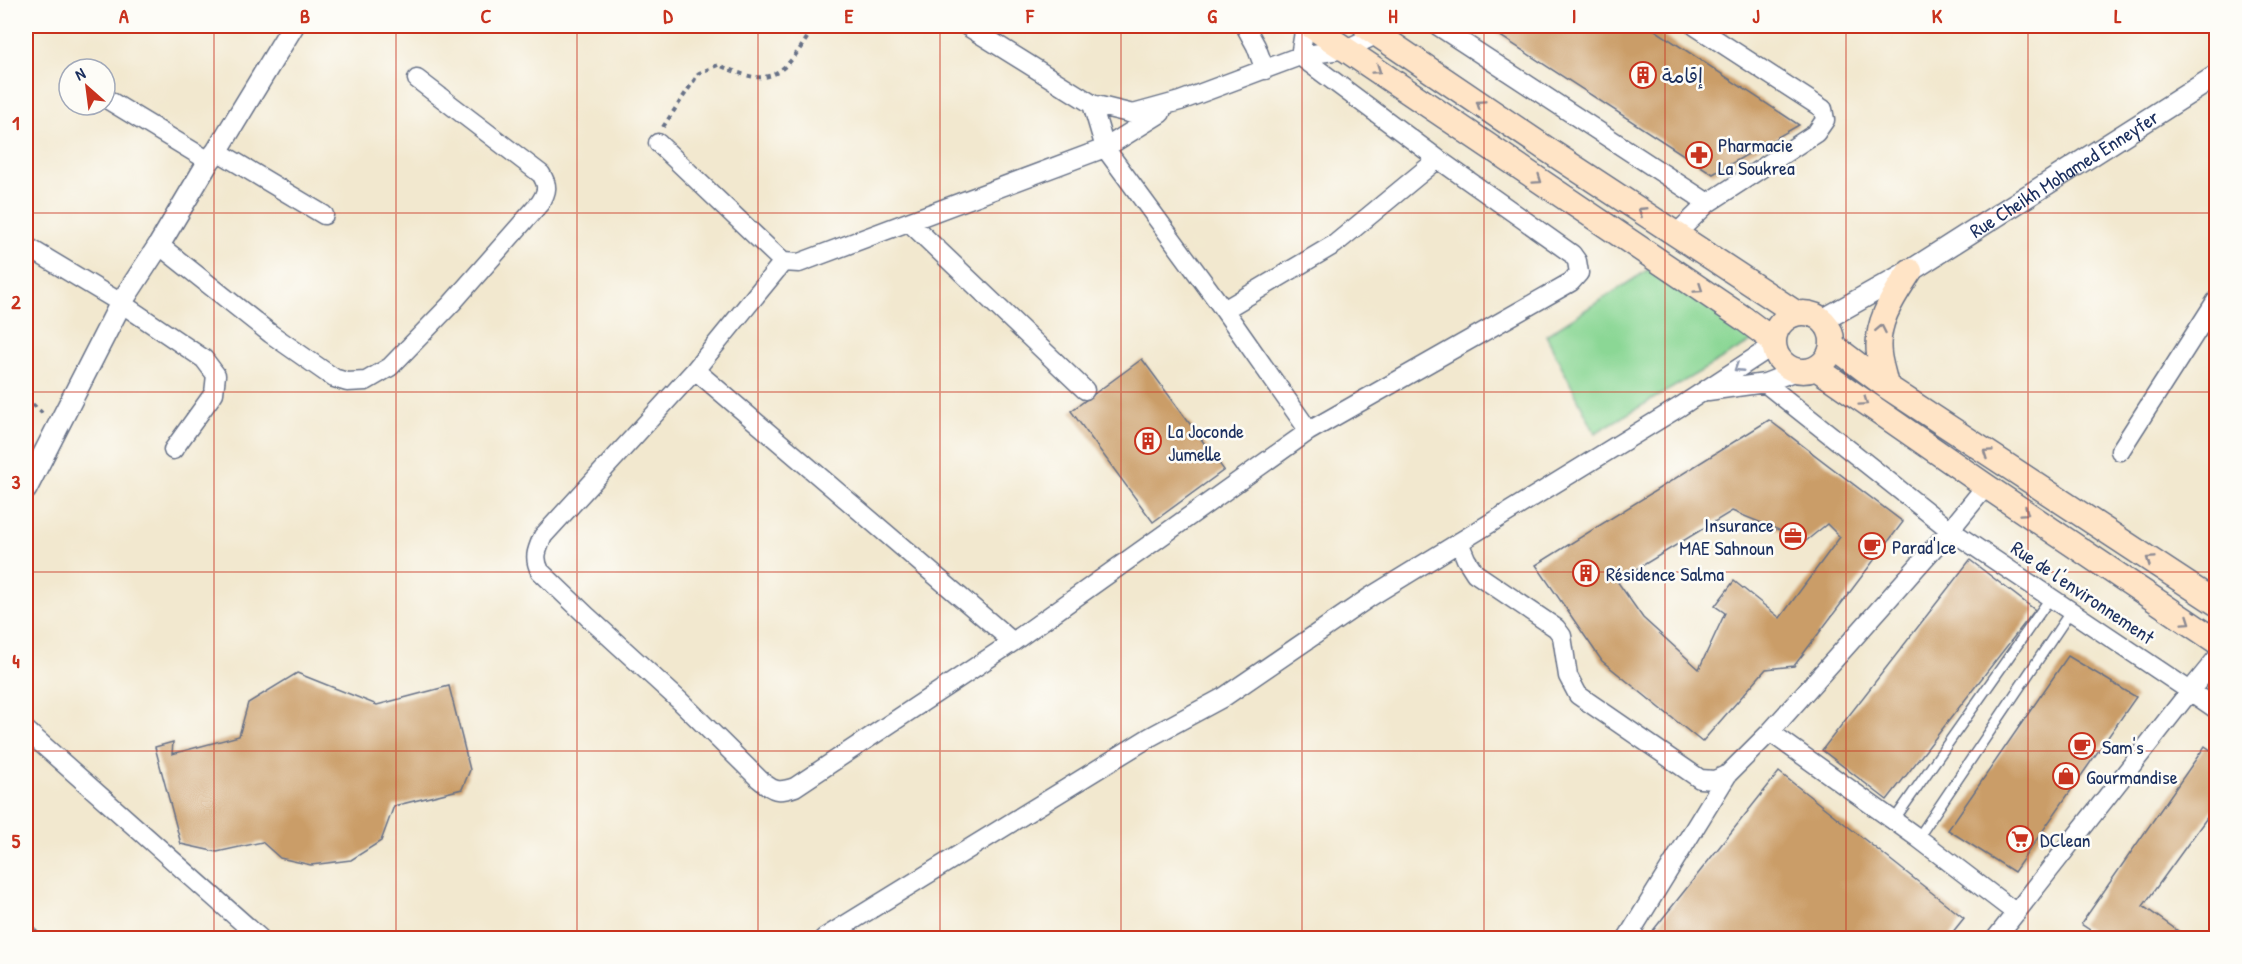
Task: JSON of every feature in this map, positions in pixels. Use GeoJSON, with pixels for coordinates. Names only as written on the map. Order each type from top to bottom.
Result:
{"type":"FeatureCollection","features":[{"type":"Feature","properties":{"kind":"main road"},"geometry":{"type":"LineString","coordinates":[[1311,26],[1743,318],[1774,343]]}},
{"type":"Feature","properties":{"kind":"main road"},"geometry":{"type":"LineString","coordinates":[[1372,30],[1548,150],[1796,313]]}},
{"type":"Feature","properties":{"kind":"main road"},"geometry":{"type":"LineString","coordinates":[[1886,386],[1879,352],[1880,333],[1886,309],[1910,271]]}},
{"type":"Feature","properties":{"kind":"main road"},"geometry":{"type":"LineString","coordinates":[[1806,369],[1824,363],[1830,355],[1832,345],[1832,336],[1823,320],[1806,312],[1787,317],[1775,332],[1774,343],[1777,357],[1785,366],[1806,369],[2217,641]]}},
{"type":"Feature","properties":{"kind":"main road"},"geometry":{"type":"LineString","coordinates":[[1832,345],[1886,386],[2217,603]]}},
{"type":"Feature","properties":{"kind":"street"},"geometry":{"type":"LineString","coordinates":[[26,489],[122,303],[293,26]]}},
{"type":"Feature","properties":{"kind":"street"},"geometry":{"type":"LineString","coordinates":[[967,26],[1092,104],[1133,114],[1180,101],[1300,56],[1346,49],[1372,30]]}},
{"type":"Feature","properties":{"kind":"street"},"geometry":{"type":"LineString","coordinates":[[1245,26],[1265,70]]}},
{"type":"Feature","properties":{"kind":"street"},"geometry":{"type":"LineString","coordinates":[[1300,56],[1305,26]]}},
{"type":"Feature","properties":{"kind":"street"},"geometry":{"type":"LineString","coordinates":[[1438,26],[1708,203]]}},
{"type":"Feature","properties":{"kind":"street"},"geometry":{"type":"LineString","coordinates":[[1677,233],[1708,203],[1816,133],[1825,120],[1823,109],[1695,26]]}},
{"type":"Feature","properties":{"kind":"street"},"geometry":{"type":"LineString","coordinates":[[783,262],[695,370],[543,536],[536,562],[540,571],[680,701],[771,790],[784,791],[795,787],[1013,642],[1309,431],[1572,282],[1579,273],[1577,261],[1572,254],[1438,159],[1300,56]]}},
{"type":"Feature","properties":{"kind":"street","name":"Rue Cheikh Mohamed Enneyfer"},"geometry":{"type":"LineString","coordinates":[[1823,320],[1910,271],[2217,76]]}},
{"type":"Feature","properties":{"kind":"street"},"geometry":{"type":"LineString","coordinates":[[159,245],[271,334],[334,378],[366,381],[390,368],[452,303],[546,195],[547,184],[541,174],[417,79]]}},
{"type":"Feature","properties":{"kind":"street"},"geometry":{"type":"LineString","coordinates":[[658,143],[783,262],[799,263],[1105,148],[1180,101]]}},
{"type":"Feature","properties":{"kind":"street"},"geometry":{"type":"LineString","coordinates":[[117,104],[324,214]]}},
{"type":"Feature","properties":{"kind":"street"},"geometry":{"type":"LineString","coordinates":[[1092,104],[1105,148],[1224,310],[1309,431]]}},
{"type":"Feature","properties":{"kind":"street"},"geometry":{"type":"LineString","coordinates":[[1224,310],[1335,244],[1438,159]]}},
{"type":"Feature","properties":{"kind":"street"},"geometry":{"type":"LineString","coordinates":[[910,223],[1085,390]]}},
{"type":"Feature","properties":{"kind":"street"},"geometry":{"type":"LineString","coordinates":[[26,246],[122,303],[204,359],[216,375],[214,393],[172,450]]}},
{"type":"Feature","properties":{"kind":"street"},"geometry":{"type":"LineString","coordinates":[[2120,451],[2217,301]]}},
{"type":"Feature","properties":{"kind":"street"},"geometry":{"type":"LineString","coordinates":[[824,939],[1150,737],[1224,697],[1370,597],[1703,392],[1774,343]]}},
{"type":"Feature","properties":{"kind":"street"},"geometry":{"type":"LineString","coordinates":[[1703,392],[1765,383],[1806,369]]}},
{"type":"Feature","properties":{"kind":"street"},"geometry":{"type":"LineString","coordinates":[[695,370],[1013,642]]}},
{"type":"Feature","properties":{"kind":"street","name":"Rue de l'environnement"},"geometry":{"type":"LineString","coordinates":[[1765,383],[1950,530],[2217,709]]}},
{"type":"Feature","properties":{"kind":"street"},"geometry":{"type":"LineString","coordinates":[[1627,939],[1728,774],[1770,732],[1950,530],[1986,486]]}},
{"type":"Feature","properties":{"kind":"street"},"geometry":{"type":"LineString","coordinates":[[1459,542],[1466,560],[1475,573],[1556,628],[1562,636],[1568,676],[1578,695],[1700,778],[1715,780],[1728,774]]}},
{"type":"Feature","properties":{"kind":"street"},"geometry":{"type":"LineString","coordinates":[[1996,939],[2217,659]]}},
{"type":"Feature","properties":{"kind":"street"},"geometry":{"type":"LineString","coordinates":[[26,730],[260,939]]}},
{"type":"Feature","properties":{"kind":"street"},"geometry":{"type":"LineString","coordinates":[[1770,732],[1894,820],[2016,913]]}},
{"type":"Feature","properties":{"kind":"street"},"geometry":{"type":"LineString","coordinates":[[26,934],[30,939]]}},
{"type":"Feature","properties":{"kind":"lane"},"geometry":{"type":"LineString","coordinates":[[1894,820],[2051,597]]}},
{"type":"Feature","properties":{"kind":"lane"},"geometry":{"type":"LineString","coordinates":[[1918,838],[2072,611]]}},
{"type":"Feature","properties":{"kind":"path"},"geometry":{"type":"LineString","coordinates":[[658,143],[658,134],[699,73],[718,64],[752,77],[767,77],[780,72],[789,64],[815,26]]}},
{"type":"Feature","properties":{"kind":"green space"},"geometry":{"type":"Polygon","coordinates":[[[1654,266],[1758,338],[1595,433],[1546,335],[1654,266]]]}},
{"type":"Feature","properties":{"kind":"building","name":"إقامة"},"geometry":{"type":"Polygon","coordinates":[[[1485,26],[1649,26],[1799,125],[1713,174],[1485,26]]]}},
{"type":"Feature","properties":{"kind":"building","name":"La Joconde Jumelle"},"geometry":{"type":"Polygon","coordinates":[[[1142,359],[1224,470],[1153,522],[1071,411],[1142,359]]]}},
{"type":"Feature","properties":{"kind":"building","name":"Résidence Salma"},"geometry":{"type":"Polygon","coordinates":[[[1769,420],[1903,522],[1794,666],[1766,669],[1702,742],[1602,661],[1536,565],[1769,420]],[[1732,511],[1617,581],[1643,618],[1699,669],[1725,613],[1715,606],[1734,581],[1780,618],[1840,537],[1827,524],[1806,541],[1732,511]]]}},
{"type":"Feature","properties":{"kind":"building"},"geometry":{"type":"Polygon","coordinates":[[[1970,560],[2035,610],[1887,800],[1822,750],[1970,560]]]}},
{"type":"Feature","properties":{"kind":"building"},"geometry":{"type":"Polygon","coordinates":[[[2068,656],[2136,697],[2014,872],[1948,830],[2068,656]]]}},
{"type":"Feature","properties":{"kind":"building"},"geometry":{"type":"Polygon","coordinates":[[[297,673],[377,705],[449,686],[470,770],[462,789],[394,806],[381,841],[351,860],[311,865],[280,858],[262,842],[217,852],[181,844],[155,747],[173,742],[172,754],[239,736],[248,703],[297,673]]]}},
{"type":"Feature","properties":{"kind":"building"},"geometry":{"type":"Polygon","coordinates":[[[2205,746],[2216,754],[2216,810],[2214,808],[2143,906],[2188,938],[2102,938],[2081,924],[2205,746]]]}},
{"type":"Feature","properties":{"kind":"building"},"geometry":{"type":"Polygon","coordinates":[[[1779,772],[1964,918],[1948,938],[1647,938],[1779,772]]]}},
{"type":"Feature","properties":{"kind":"place","name":"إقامة"},"geometry":{"type":"Point","coordinates":[1643,75]}},
{"type":"Feature","properties":{"kind":"place","name":"Pharmacie La Soukrea"},"geometry":{"type":"Point","coordinates":[1699,155]}},
{"type":"Feature","properties":{"kind":"place","name":"La Joconde Jumelle"},"geometry":{"type":"Point","coordinates":[1148,441]}},
{"type":"Feature","properties":{"kind":"place","name":"Insurance MAE Sahnoun"},"geometry":{"type":"Point","coordinates":[1793,536]}},
{"type":"Feature","properties":{"kind":"place","name":"Parad'Ice"},"geometry":{"type":"Point","coordinates":[1872,546]}},
{"type":"Feature","properties":{"kind":"place","name":"Résidence Salma"},"geometry":{"type":"Point","coordinates":[1586,573]}},
{"type":"Feature","properties":{"kind":"place","name":"Sam's"},"geometry":{"type":"Point","coordinates":[2082,746]}},
{"type":"Feature","properties":{"kind":"place","name":"Gourmandise"},"geometry":{"type":"Point","coordinates":[2066,776]}},
{"type":"Feature","properties":{"kind":"place","name":"DClean"},"geometry":{"type":"Point","coordinates":[2020,839]}}]}
